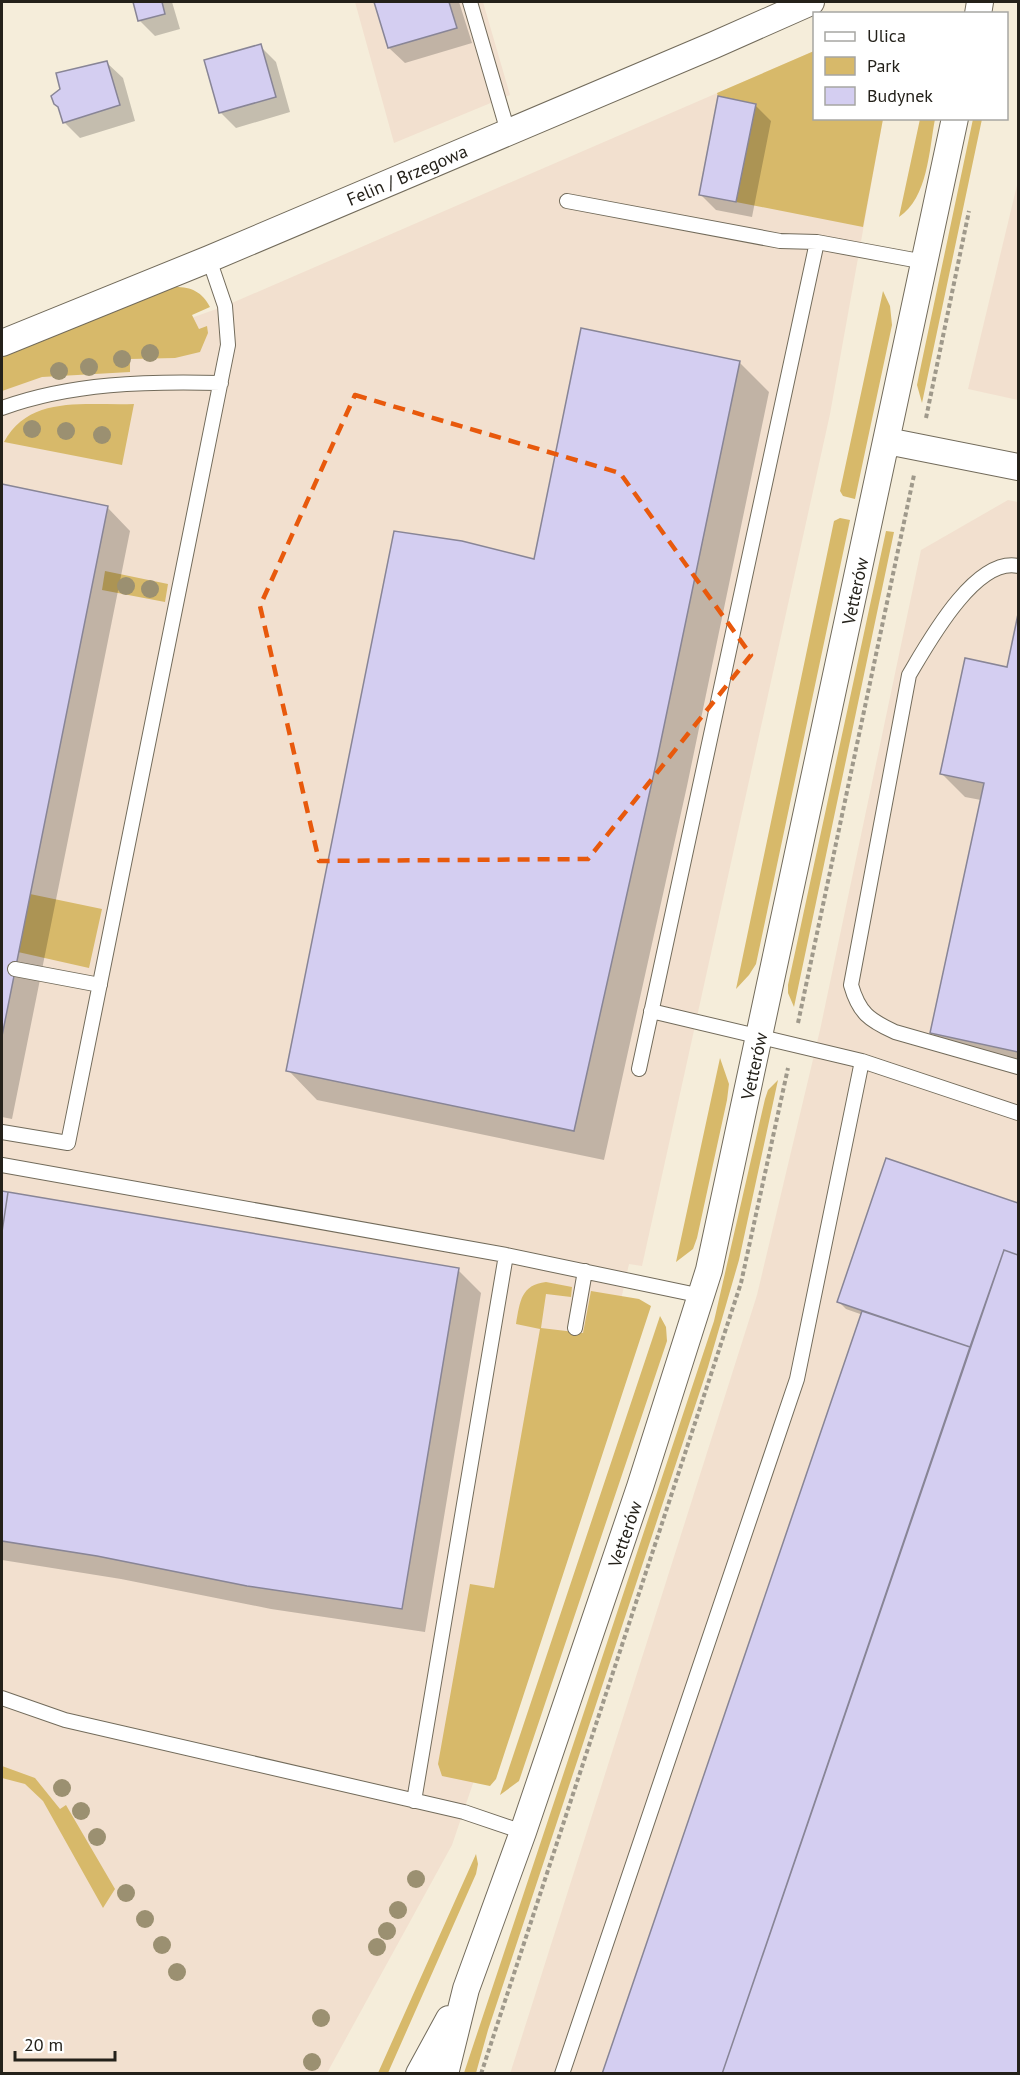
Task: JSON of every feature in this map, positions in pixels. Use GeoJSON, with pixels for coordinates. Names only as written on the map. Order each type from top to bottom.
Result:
{"type":"FeatureCollection","features":[{"type":"Feature","properties":{"kind":"street","name":"Felin / Brzegowa"},"geometry":{"type":"LineString","coordinates":[[2,343],[209,259],[811,2]]}},
{"type":"Feature","properties":{"kind":"street","name":"Vetterów"},"geometry":{"type":"LineString","coordinates":[[445,2073],[466,1989],[523,1832],[702,1296],[760,1036],[955,120]]}},
{"type":"Feature","properties":{"kind":"street"},"geometry":{"type":"LineString","coordinates":[[887,441],[1018,466]]}},
{"type":"Feature","properties":{"kind":"street","name":"Vetterów"},"geometry":{"type":"LineString","coordinates":[[419,2073],[466,1989]]}},
{"type":"Feature","properties":{"kind":"lane"},"geometry":{"type":"LineString","coordinates":[[470,2],[508,132]]}},
{"type":"Feature","properties":{"kind":"lane"},"geometry":{"type":"LineString","coordinates":[[567,201],[780,241],[817,242],[925,262]]}},
{"type":"Feature","properties":{"kind":"lane"},"geometry":{"type":"LineString","coordinates":[[639,1069],[817,242]]}},
{"type":"Feature","properties":{"kind":"lane"},"geometry":{"type":"LineString","coordinates":[[2,1132],[68,1143],[221,383],[228,325],[225,306],[209,259]]}},
{"type":"Feature","properties":{"kind":"lane"},"geometry":{"type":"LineString","coordinates":[[2,408],[36,396],[66,390],[179,382],[221,383]]}},
{"type":"Feature","properties":{"kind":"lane"},"geometry":{"type":"LineString","coordinates":[[1018,566],[1012,564],[990,571],[968,590],[936,630],[909,675],[851,986],[857,1006],[879,1025],[895,1032],[1018,1067]]}},
{"type":"Feature","properties":{"kind":"lane"},"geometry":{"type":"LineString","coordinates":[[15,969],[100,985]]}},
{"type":"Feature","properties":{"kind":"lane"},"geometry":{"type":"LineString","coordinates":[[651,1011],[862,1061],[1018,1113]]}},
{"type":"Feature","properties":{"kind":"lane"},"geometry":{"type":"LineString","coordinates":[[562,2073],[797,1379],[862,1061]]}},
{"type":"Feature","properties":{"kind":"lane"},"geometry":{"type":"LineString","coordinates":[[2,1165],[506,1255],[702,1296]]}},
{"type":"Feature","properties":{"kind":"lane"},"geometry":{"type":"LineString","coordinates":[[414,1801],[506,1255]]}},
{"type":"Feature","properties":{"kind":"lane"},"geometry":{"type":"LineString","coordinates":[[575,1328],[585,1270]]}},
{"type":"Feature","properties":{"kind":"lane"},"geometry":{"type":"LineString","coordinates":[[2,1698],[65,1720],[472,1815],[523,1832]]}},
{"type":"Feature","properties":{"kind":"highlighted area"},"geometry":{"type":"Polygon","coordinates":[[[355,395],[620,473],[751,655],[588,859],[319,861],[260,606],[355,395]]]}},
{"type":"Feature","properties":{"kind":"shaded area"},"geometry":{"type":"Polygon","coordinates":[[[355,2],[483,2],[510,95],[394,143],[355,2]]]}},
{"type":"Feature","properties":{"kind":"shaded area"},"geometry":{"type":"Polygon","coordinates":[[[813,51],[813,120],[883,120],[830,414],[642,1266],[629,1264],[589,1443],[452,1845],[327,2073],[2,2073],[2,385],[225,306],[813,51]]]}},
{"type":"Feature","properties":{"kind":"shaded area"},"geometry":{"type":"Polygon","coordinates":[[[1018,181],[1018,400],[968,389],[1018,181]]]}},
{"type":"Feature","properties":{"kind":"shaded area"},"geometry":{"type":"Polygon","coordinates":[[[1008,500],[1018,502],[1018,2073],[510,2074],[757,1295],[820,1030],[921,550],[1008,500]]]}},
{"type":"Feature","properties":{"kind":"green space"},"geometry":{"type":"Polygon","coordinates":[[[813,51],[813,120],[883,120],[863,227],[736,202],[755,104],[718,96],[717,93],[813,51]]]}},
{"type":"Feature","properties":{"kind":"green space"},"geometry":{"type":"Polygon","coordinates":[[[920,120],[935,120],[922,186],[909,209],[899,217],[920,120]]]}},
{"type":"Feature","properties":{"kind":"green space"},"geometry":{"type":"Polygon","coordinates":[[[973,120],[982,120],[922,403],[917,385],[973,120]]]}},
{"type":"Feature","properties":{"kind":"green space"},"geometry":{"type":"Polygon","coordinates":[[[175,287],[196,291],[210,307],[192,315],[199,329],[207,326],[208,333],[200,352],[175,358],[130,359],[130,372],[42,377],[2,391],[2,357],[175,287]]]}},
{"type":"Feature","properties":{"kind":"green space"},"geometry":{"type":"Polygon","coordinates":[[[883,291],[890,306],[892,325],[855,499],[843,496],[840,491],[883,291]]]}},
{"type":"Feature","properties":{"kind":"green space"},"geometry":{"type":"Polygon","coordinates":[[[79,404],[134,404],[122,465],[4,442],[15,427],[29,416],[44,409],[79,404]]]}},
{"type":"Feature","properties":{"kind":"green space"},"geometry":{"type":"Polygon","coordinates":[[[840,518],[850,520],[756,964],[736,989],[834,521],[840,518]]]}},
{"type":"Feature","properties":{"kind":"green space"},"geometry":{"type":"Polygon","coordinates":[[[886,531],[894,532],[794,1007],[788,993],[788,985],[886,531]]]}},
{"type":"Feature","properties":{"kind":"green space"},"geometry":{"type":"Polygon","coordinates":[[[105,571],[168,584],[165,602],[102,590],[105,571]]]}},
{"type":"Feature","properties":{"kind":"green space"},"geometry":{"type":"Polygon","coordinates":[[[30,894],[102,909],[89,968],[18,952],[30,894]]]}},
{"type":"Feature","properties":{"kind":"green space"},"geometry":{"type":"Polygon","coordinates":[[[720,1058],[729,1084],[727,1100],[697,1238],[693,1249],[676,1262],[720,1058]]]}},
{"type":"Feature","properties":{"kind":"green space"},"geometry":{"type":"Polygon","coordinates":[[[778,1080],[739,1260],[708,1367],[488,2030],[476,2073],[464,2073],[714,1321],[765,1099],[768,1090],[778,1080]]]}},
{"type":"Feature","properties":{"kind":"green space"},"geometry":{"type":"Polygon","coordinates":[[[546,1282],[572,1287],[571,1297],[546,1294],[541,1328],[583,1333],[591,1291],[639,1299],[651,1306],[496,1779],[490,1786],[442,1776],[438,1764],[470,1584],[494,1588],[540,1329],[516,1324],[519,1308],[523,1296],[531,1287],[546,1282]]]}},
{"type":"Feature","properties":{"kind":"green space"},"geometry":{"type":"Polygon","coordinates":[[[660,1316],[666,1327],[667,1341],[519,1781],[500,1795],[660,1316]]]}},
{"type":"Feature","properties":{"kind":"green space"},"geometry":{"type":"Polygon","coordinates":[[[2,1766],[35,1778],[60,1809],[66,1805],[115,1889],[103,1908],[43,1801],[25,1784],[2,1778],[2,1766]]]}},
{"type":"Feature","properties":{"kind":"green space"},"geometry":{"type":"Polygon","coordinates":[[[476,1854],[478,1864],[476,1874],[388,2073],[378,2073],[476,1854]]]}},
{"type":"Feature","properties":{"kind":"building"},"geometry":{"type":"Polygon","coordinates":[[[133,2],[162,2],[165,14],[138,21],[133,2]]]}},
{"type":"Feature","properties":{"kind":"building"},"geometry":{"type":"Polygon","coordinates":[[[374,2],[449,2],[457,28],[388,48],[374,2]]]}},
{"type":"Feature","properties":{"kind":"building"},"geometry":{"type":"Polygon","coordinates":[[[261,44],[276,97],[219,113],[204,60],[261,44]]]}},
{"type":"Feature","properties":{"kind":"building"},"geometry":{"type":"Polygon","coordinates":[[[107,61],[120,105],[63,123],[58,107],[51,96],[60,89],[56,73],[107,61]]]}},
{"type":"Feature","properties":{"kind":"building"},"geometry":{"type":"Polygon","coordinates":[[[718,96],[756,104],[736,202],[699,195],[718,96]]]}},
{"type":"Feature","properties":{"kind":"building"},"geometry":{"type":"Polygon","coordinates":[[[581,328],[740,361],[658,755],[574,1131],[286,1071],[394,531],[462,541],[534,559],[581,328]]]}},
{"type":"Feature","properties":{"kind":"building"},"geometry":{"type":"Polygon","coordinates":[[[2,484],[108,506],[2,1036],[2,484]]]}},
{"type":"Feature","properties":{"kind":"building"},"geometry":{"type":"Polygon","coordinates":[[[1018,614],[1018,1052],[930,1033],[984,783],[940,774],[965,658],[1007,667],[1018,614]]]}},
{"type":"Feature","properties":{"kind":"building"},"geometry":{"type":"Polygon","coordinates":[[[886,1158],[1018,1203],[1018,1255],[1004,1250],[970,1347],[837,1302],[886,1158]]]}},
{"type":"Feature","properties":{"kind":"building"},"geometry":{"type":"Polygon","coordinates":[[[2,1191],[8,1192],[2,1232],[2,1191]]]}},
{"type":"Feature","properties":{"kind":"building"},"geometry":{"type":"Polygon","coordinates":[[[8,1192],[459,1268],[402,1609],[247,1586],[97,1556],[2,1541],[2,1232],[8,1192]]]}},
{"type":"Feature","properties":{"kind":"building"},"geometry":{"type":"Polygon","coordinates":[[[1004,1250],[1018,1255],[1018,2074],[722,2074],[1004,1250]]]}},
{"type":"Feature","properties":{"kind":"building"},"geometry":{"type":"Polygon","coordinates":[[[862,1311],[970,1347],[722,2074],[602,2074],[862,1311]]]}}]}
